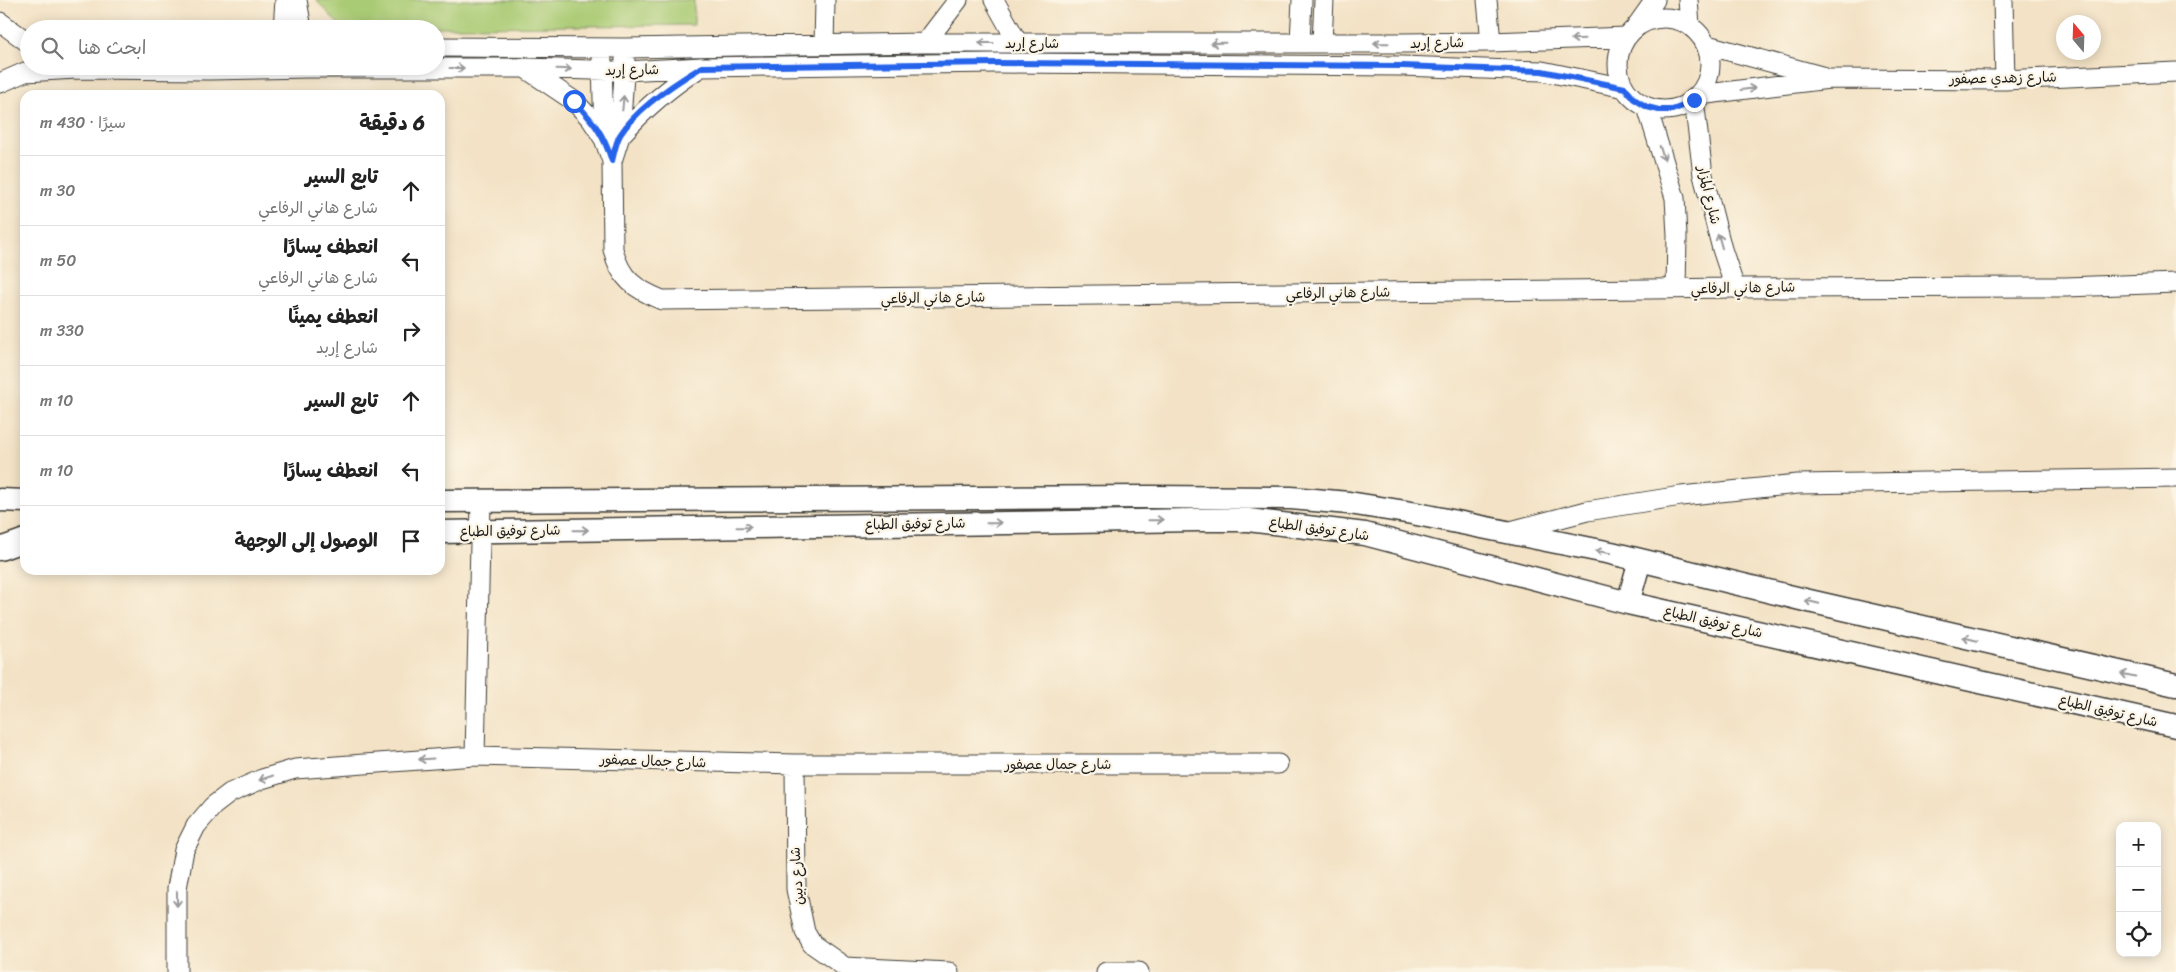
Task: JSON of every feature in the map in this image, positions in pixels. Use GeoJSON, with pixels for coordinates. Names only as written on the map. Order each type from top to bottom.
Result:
{"type":"FeatureCollection","features":[{"type":"Feature","properties":{"kind":"street"},"geometry":{"type":"LineString","coordinates":[[283,20],[284,0]]}},
{"type":"Feature","properties":{"kind":"street"},"geometry":{"type":"LineString","coordinates":[[297,0],[300,20]]}},
{"type":"Feature","properties":{"kind":"street"},"geometry":{"type":"LineString","coordinates":[[824,0],[824,45]]}},
{"type":"Feature","properties":{"kind":"street"},"geometry":{"type":"LineString","coordinates":[[925,43],[958,0]]}},
{"type":"Feature","properties":{"kind":"street"},"geometry":{"type":"LineString","coordinates":[[994,0],[1018,43]]}},
{"type":"Feature","properties":{"kind":"street"},"geometry":{"type":"LineString","coordinates":[[1300,42],[1302,0]]}},
{"type":"Feature","properties":{"kind":"street"},"geometry":{"type":"LineString","coordinates":[[1322,42],[1324,0]]}},
{"type":"Feature","properties":{"kind":"street"},"geometry":{"type":"LineString","coordinates":[[1487,0],[1491,42]]}},
{"type":"Feature","properties":{"kind":"street"},"geometry":{"type":"LineString","coordinates":[[1631,33],[1647,21],[1661,18],[1676,20],[1690,25],[1700,34],[1707,45],[1711,58],[1706,84],[1697,97],[1683,106],[1672,110],[1659,110],[1647,107],[1634,99],[1625,88],[1619,76],[1618,62],[1621,49],[1631,33],[1654,0]]}},
{"type":"Feature","properties":{"kind":"street"},"geometry":{"type":"LineString","coordinates":[[1688,0],[1690,25]]}},
{"type":"Feature","properties":{"kind":"street"},"geometry":{"type":"LineString","coordinates":[[2003,0],[2004,80]]}},
{"type":"Feature","properties":{"kind":"street"},"geometry":{"type":"LineString","coordinates":[[0,22],[20,36]]}},
{"type":"Feature","properties":{"kind":"street","name":"شارع إربد"},"geometry":{"type":"LineString","coordinates":[[445,48],[625,48],[925,43],[1491,42],[1631,33]]}},
{"type":"Feature","properties":{"kind":"street","name":"شارع زهدي عصفور"},"geometry":{"type":"LineString","coordinates":[[1707,45],[1830,79]]}},
{"type":"Feature","properties":{"kind":"street","name":"شارع هاني الرفاعي"},"geometry":{"type":"LineString","coordinates":[[602,48],[612,137],[613,249],[616,261],[628,281],[636,288],[662,300],[1734,288],[2066,287],[2176,283]]}},
{"type":"Feature","properties":{"kind":"street","name":"شارع هاني الرفاعي"},"geometry":{"type":"LineString","coordinates":[[612,137],[625,71],[625,48]]}},
{"type":"Feature","properties":{"kind":"street","name":"شارع إربد"},"geometry":{"type":"LineString","coordinates":[[445,68],[625,71],[702,67],[996,63],[1402,66],[1542,71],[1625,88]]}},
{"type":"Feature","properties":{"kind":"street","name":"شارع هاني الرفاعي"},"geometry":{"type":"LineString","coordinates":[[612,137],[671,86],[702,67]]}},
{"type":"Feature","properties":{"kind":"street"},"geometry":{"type":"LineString","coordinates":[[525,68],[574,101],[612,137]]}},
{"type":"Feature","properties":{"kind":"street","name":"شارع زهدي عصفور"},"geometry":{"type":"LineString","coordinates":[[1697,97],[1830,79],[2004,80],[2176,72]]}},
{"type":"Feature","properties":{"kind":"street","name":"شارع إربد"},"geometry":{"type":"LineString","coordinates":[[0,83],[20,74]]}},
{"type":"Feature","properties":{"kind":"street","name":"شارع المزار"},"geometry":{"type":"LineString","coordinates":[[1697,97],[1703,175],[1715,225],[1734,288]]}},
{"type":"Feature","properties":{"kind":"street"},"geometry":{"type":"LineString","coordinates":[[1647,107],[1675,198],[1677,236],[1676,289]]}},
{"type":"Feature","properties":{"kind":"street"},"geometry":{"type":"LineString","coordinates":[[1506,532],[1587,511],[1681,496],[1798,484],[2176,478]]}},
{"type":"Feature","properties":{"kind":"street","name":"شارع توفيق الطباع"},"geometry":{"type":"LineString","coordinates":[[445,501],[1291,498],[1349,503],[1506,532],[1640,560],[1829,606],[2176,685]]}},
{"type":"Feature","properties":{"kind":"street"},"geometry":{"type":"LineString","coordinates":[[0,500],[20,500]]}},
{"type":"Feature","properties":{"kind":"street"},"geometry":{"type":"LineString","coordinates":[[475,756],[481,501]]}},
{"type":"Feature","properties":{"kind":"street","name":"شارع توفيق الطباع"},"geometry":{"type":"LineString","coordinates":[[445,532],[1248,520],[1365,534],[1628,603],[2176,726]]}},
{"type":"Feature","properties":{"kind":"street"},"geometry":{"type":"LineString","coordinates":[[0,549],[20,542]]}},
{"type":"Feature","properties":{"kind":"street"},"geometry":{"type":"LineString","coordinates":[[1628,603],[1640,560]]}},
{"type":"Feature","properties":{"kind":"street","name":"شارع جمال عصفور"},"geometry":{"type":"LineString","coordinates":[[177,972],[177,888],[184,850],[196,826],[213,806],[230,793],[262,779],[295,769],[475,756],[795,764],[1278,764]]}},
{"type":"Feature","properties":{"kind":"street","name":"شارع دبين"},"geometry":{"type":"LineString","coordinates":[[795,764],[796,889],[805,932],[812,944],[845,967],[949,972]]}},
{"type":"Feature","properties":{"kind":"street"},"geometry":{"type":"LineString","coordinates":[[1106,972],[1139,972]]}},
{"type":"Feature","properties":{"kind":"green space"},"geometry":{"type":"Polygon","coordinates":[[[316,0],[694,0],[694,25],[445,27],[445,20],[335,20],[316,0]]]}},
{"type":"Feature","properties":{"kind":"route"},"geometry":{"type":"LineString","coordinates":[[574,101],[591,119],[604,138],[612,161],[620,136],[633,121],[671,86],[702,67],[996,63],[1402,66],[1542,71],[1625,88],[1634,99],[1647,107],[1659,110],[1672,110],[1694,100]]}}]}
